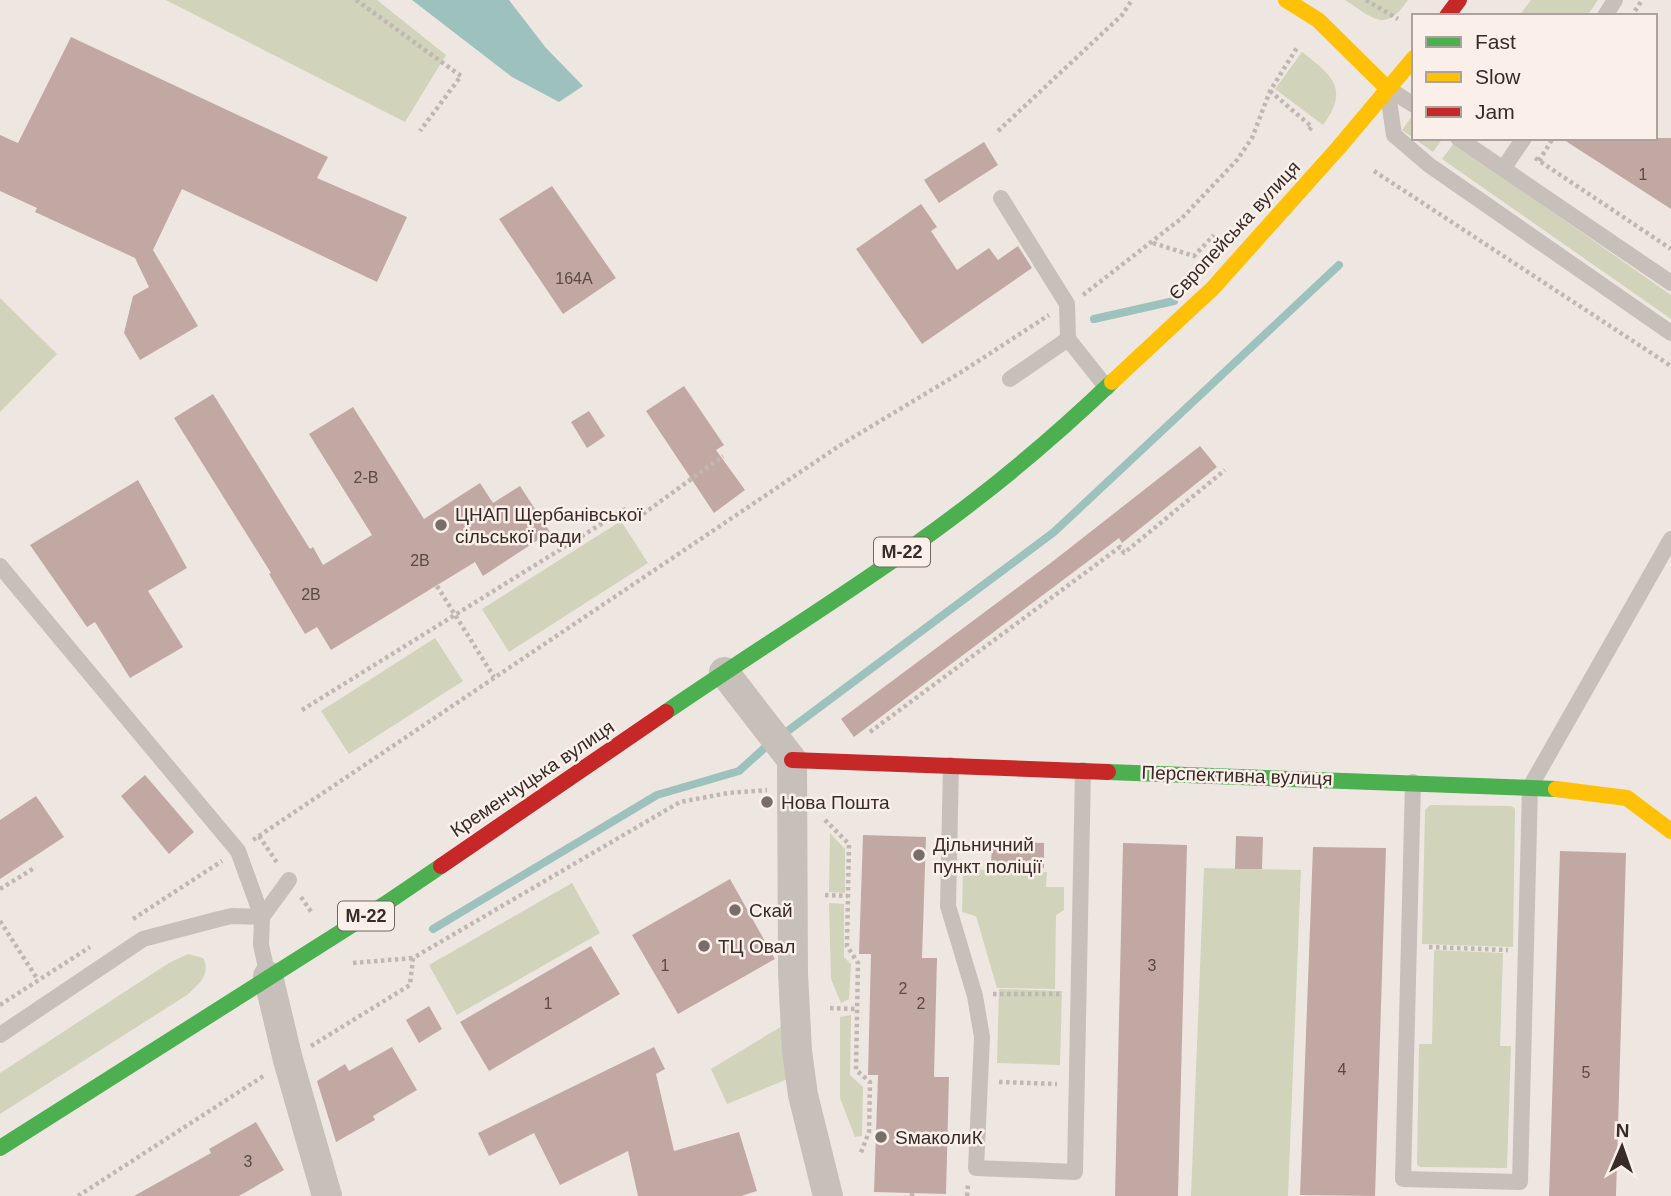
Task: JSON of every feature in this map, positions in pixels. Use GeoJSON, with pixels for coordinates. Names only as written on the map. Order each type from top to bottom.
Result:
{"type":"FeatureCollection","features":[{"type":"Feature","properties":{"kind":"main road"},"geometry":{"type":"LineString","coordinates":[[1286,0],[1318,20],[1387,88]]}},
{"type":"Feature","properties":{"kind":"main road","name":"Європейська вулиця"},"geometry":{"type":"LineString","coordinates":[[1072,420],[1213,288],[1340,146],[1412,60]]}},
{"type":"Feature","properties":{"kind":"main road","name":"Кременчуцька вулиця"},"geometry":{"type":"LineString","coordinates":[[0,1148],[384,904],[866,578],[974,500],[1072,420]]}},
{"type":"Feature","properties":{"kind":"main road","name":"Перспективна вулиця"},"geometry":{"type":"LineString","coordinates":[[792,760],[1560,789],[1627,798],[1671,831]]}},
{"type":"Feature","properties":{"kind":"street"},"geometry":{"type":"LineString","coordinates":[[724,672],[792,760],[793,974],[797,1051],[803,1096],[828,1196]]}},
{"type":"Feature","properties":{"kind":"street"},"geometry":{"type":"LineString","coordinates":[[268,976],[280,1030],[327,1196]]}},
{"type":"Feature","properties":{"kind":"lane"},"geometry":{"type":"LineString","coordinates":[[1387,88],[1412,104]]}},
{"type":"Feature","properties":{"kind":"lane"},"geometry":{"type":"LineString","coordinates":[[1387,88],[1394,135],[1429,165],[1671,333]]}},
{"type":"Feature","properties":{"kind":"lane"},"geometry":{"type":"LineString","coordinates":[[1461,140],[1671,283]]}},
{"type":"Feature","properties":{"kind":"lane"},"geometry":{"type":"LineString","coordinates":[[1503,170],[1521,143]]}},
{"type":"Feature","properties":{"kind":"lane"},"geometry":{"type":"LineString","coordinates":[[1002,198],[1067,304],[1068,339],[1107,388]]}},
{"type":"Feature","properties":{"kind":"lane"},"geometry":{"type":"LineString","coordinates":[[1010,379],[1068,339]]}},
{"type":"Feature","properties":{"kind":"lane"},"geometry":{"type":"LineString","coordinates":[[1413,782],[1403,1179],[1520,1182],[1530,787],[1671,539]]}},
{"type":"Feature","properties":{"kind":"lane"},"geometry":{"type":"LineString","coordinates":[[0,566],[238,851],[262,917],[261,945],[268,976]]}},
{"type":"Feature","properties":{"kind":"lane"},"geometry":{"type":"LineString","coordinates":[[951,765],[948,906],[975,996],[982,1037],[976,1168],[1062,1171],[1075,1171],[1083,769]]}},
{"type":"Feature","properties":{"kind":"lane"},"geometry":{"type":"LineString","coordinates":[[262,917],[289,880]]}},
{"type":"Feature","properties":{"kind":"lane"},"geometry":{"type":"LineString","coordinates":[[0,1035],[143,939],[232,916],[262,917]]}},
{"type":"Feature","properties":{"kind":"path"},"geometry":{"type":"LineString","coordinates":[[356,0],[461,76],[420,131]]}},
{"type":"Feature","properties":{"kind":"path"},"geometry":{"type":"LineString","coordinates":[[998,131],[1122,15],[1132,0]]}},
{"type":"Feature","properties":{"kind":"path"},"geometry":{"type":"LineString","coordinates":[[1366,0],[1398,19]]}},
{"type":"Feature","properties":{"kind":"path"},"geometry":{"type":"LineString","coordinates":[[238,851],[842,444],[1085,294],[1182,218],[1237,160],[1252,138],[1270,91],[1298,46]]}},
{"type":"Feature","properties":{"kind":"path"},"geometry":{"type":"LineString","coordinates":[[1270,91],[1312,127],[1304,136]]}},
{"type":"Feature","properties":{"kind":"path"},"geometry":{"type":"LineString","coordinates":[[1539,160],[1552,140]]}},
{"type":"Feature","properties":{"kind":"path"},"geometry":{"type":"LineString","coordinates":[[1521,143],[1539,160],[1671,249]]}},
{"type":"Feature","properties":{"kind":"path"},"geometry":{"type":"LineString","coordinates":[[1374,171],[1671,366]]}},
{"type":"Feature","properties":{"kind":"path"},"geometry":{"type":"LineString","coordinates":[[1152,243],[1194,256],[1221,229]]}},
{"type":"Feature","properties":{"kind":"path"},"geometry":{"type":"LineString","coordinates":[[643,514],[723,456]]}},
{"type":"Feature","properties":{"kind":"path"},"geometry":{"type":"LineString","coordinates":[[840,762],[850,747],[1119,547],[1124,553],[1226,470]]}},
{"type":"Feature","properties":{"kind":"path"},"geometry":{"type":"LineString","coordinates":[[302,710],[627,508]]}},
{"type":"Feature","properties":{"kind":"path"},"geometry":{"type":"LineString","coordinates":[[437,586],[494,677]]}},
{"type":"Feature","properties":{"kind":"path"},"geometry":{"type":"LineString","coordinates":[[342,964],[413,958],[680,802],[728,793],[766,790],[792,792]]}},
{"type":"Feature","properties":{"kind":"path"},"geometry":{"type":"LineString","coordinates":[[825,820],[849,844],[847,946],[858,963],[856,1070],[870,1082],[869,1132],[860,1155]]}},
{"type":"Feature","properties":{"kind":"path"},"geometry":{"type":"LineString","coordinates":[[0,889],[36,867]]}},
{"type":"Feature","properties":{"kind":"path"},"geometry":{"type":"LineString","coordinates":[[825,895],[848,896]]}},
{"type":"Feature","properties":{"kind":"path"},"geometry":{"type":"LineString","coordinates":[[0,921],[38,980]]}},
{"type":"Feature","properties":{"kind":"path"},"geometry":{"type":"LineString","coordinates":[[1409,946],[1489,951],[1525,950]]}},
{"type":"Feature","properties":{"kind":"path"},"geometry":{"type":"LineString","coordinates":[[307,1049],[410,985],[413,958]]}},
{"type":"Feature","properties":{"kind":"path"},"geometry":{"type":"LineString","coordinates":[[975,996],[999,993],[1079,994]]}},
{"type":"Feature","properties":{"kind":"path"},"geometry":{"type":"LineString","coordinates":[[830,1008],[858,1009]]}},
{"type":"Feature","properties":{"kind":"path"},"geometry":{"type":"LineString","coordinates":[[78,1196],[266,1074]]}},
{"type":"Feature","properties":{"kind":"path"},"geometry":{"type":"LineString","coordinates":[[980,1082],[1077,1084]]}},
{"type":"Feature","properties":{"kind":"green space"},"geometry":{"type":"Polygon","coordinates":[[[166,0],[377,0],[446,55],[405,122],[166,0]]]}},
{"type":"Feature","properties":{"kind":"green space"},"geometry":{"type":"Polygon","coordinates":[[[1345,0],[1408,0],[1392,17],[1378,20],[1345,0]]]}},
{"type":"Feature","properties":{"kind":"green space"},"geometry":{"type":"Polygon","coordinates":[[[1531,0],[1598,0],[1588,14],[1520,14],[1531,0]]]}},
{"type":"Feature","properties":{"kind":"green space"},"geometry":{"type":"Polygon","coordinates":[[[1302,52],[1322,68],[1334,84],[1335,102],[1323,125],[1275,89],[1302,52]]]}},
{"type":"Feature","properties":{"kind":"green space"},"geometry":{"type":"Polygon","coordinates":[[[1412,116],[1412,137],[1402,130],[1412,116]]]}},
{"type":"Feature","properties":{"kind":"green space"},"geometry":{"type":"Polygon","coordinates":[[[1416,140],[1442,140],[1433,152],[1416,140]]]}},
{"type":"Feature","properties":{"kind":"green space"},"geometry":{"type":"Polygon","coordinates":[[[1454,143],[1671,295],[1671,319],[1442,159],[1454,143]]]}},
{"type":"Feature","properties":{"kind":"green space"},"geometry":{"type":"Polygon","coordinates":[[[0,298],[57,354],[0,412],[0,298]]]}},
{"type":"Feature","properties":{"kind":"green space"},"geometry":{"type":"Polygon","coordinates":[[[621,521],[648,563],[509,652],[482,609],[621,521]]]}},
{"type":"Feature","properties":{"kind":"green space"},"geometry":{"type":"Polygon","coordinates":[[[435,638],[463,681],[349,754],[321,711],[435,638]]]}},
{"type":"Feature","properties":{"kind":"green space"},"geometry":{"type":"Polygon","coordinates":[[[1430,805],[1511,806],[1515,809],[1513,947],[1422,944],[1425,810],[1430,805]]]}},
{"type":"Feature","properties":{"kind":"green space"},"geometry":{"type":"Polygon","coordinates":[[[830,833],[845,849],[845,893],[829,892],[830,833]]]}},
{"type":"Feature","properties":{"kind":"green space"},"geometry":{"type":"Polygon","coordinates":[[[1204,868],[1301,870],[1288,1196],[1191,1196],[1204,868]]]}},
{"type":"Feature","properties":{"kind":"green space"},"geometry":{"type":"Polygon","coordinates":[[[963,869],[1047,872],[1046,887],[1064,887],[1064,910],[1056,915],[1055,989],[997,988],[976,916],[962,912],[963,869]]]}},
{"type":"Feature","properties":{"kind":"green space"},"geometry":{"type":"Polygon","coordinates":[[[572,883],[600,933],[457,1015],[429,965],[572,883]]]}},
{"type":"Feature","properties":{"kind":"green space"},"geometry":{"type":"Polygon","coordinates":[[[829,903],[844,904],[844,957],[851,964],[849,999],[841,1003],[831,979],[829,903]]]}},
{"type":"Feature","properties":{"kind":"green space"},"geometry":{"type":"Polygon","coordinates":[[[1434,950],[1503,953],[1500,1046],[1511,1046],[1507,1168],[1417,1165],[1419,1044],[1432,1044],[1434,950]]]}},
{"type":"Feature","properties":{"kind":"green space"},"geometry":{"type":"Polygon","coordinates":[[[188,954],[203,958],[206,969],[202,979],[187,995],[0,1114],[0,1073],[169,963],[188,954]]]}},
{"type":"Feature","properties":{"kind":"green space"},"geometry":{"type":"Polygon","coordinates":[[[999,989],[1062,991],[1060,1065],[997,1063],[999,989]]]}},
{"type":"Feature","properties":{"kind":"green space"},"geometry":{"type":"Polygon","coordinates":[[[851,1015],[850,1075],[863,1087],[862,1136],[855,1137],[840,1098],[840,1017],[851,1015]]]}},
{"type":"Feature","properties":{"kind":"green space"},"geometry":{"type":"Polygon","coordinates":[[[782,1026],[790,1078],[727,1104],[711,1069],[782,1026]]]}},
{"type":"Feature","properties":{"kind":"water"},"geometry":{"type":"Polygon","coordinates":[[[412,0],[509,0],[546,48],[583,86],[559,102],[512,77],[412,0]]]}},
{"type":"Feature","properties":{"kind":"building"},"geometry":{"type":"Polygon","coordinates":[[[71,37],[328,157],[317,178],[407,217],[377,282],[182,189],[153,250],[198,326],[140,360],[124,333],[133,296],[149,287],[135,258],[35,212],[37,208],[0,191],[0,135],[18,143],[71,37]]]}},
{"type":"Feature","properties":{"kind":"building"},"geometry":{"type":"Polygon","coordinates":[[[1671,138],[1671,209],[1564,140],[1671,138]]]}},
{"type":"Feature","properties":{"kind":"building"},"geometry":{"type":"Polygon","coordinates":[[[984,142],[998,165],[939,203],[924,180],[984,142]]]}},
{"type":"Feature","properties":{"kind":"building"},"geometry":{"type":"Polygon","coordinates":[[[552,186],[616,278],[563,314],[499,219],[552,186]]]}},
{"type":"Feature","properties":{"kind":"building"},"geometry":{"type":"Polygon","coordinates":[[[921,204],[937,227],[931,231],[957,270],[989,248],[998,260],[1018,246],[1032,268],[922,344],[856,249],[921,204]]]}},
{"type":"Feature","properties":{"kind":"building"},"geometry":{"type":"Polygon","coordinates":[[[684,386],[724,445],[716,450],[745,490],[714,513],[646,411],[684,386]]]}},
{"type":"Feature","properties":{"kind":"building"},"geometry":{"type":"Polygon","coordinates":[[[213,394],[310,549],[313,547],[323,565],[372,535],[309,434],[353,407],[424,519],[480,483],[493,503],[520,486],[550,532],[483,576],[475,562],[331,650],[317,627],[305,634],[269,574],[271,573],[174,418],[213,394]]]}},
{"type":"Feature","properties":{"kind":"building"},"geometry":{"type":"Polygon","coordinates":[[[589,411],[605,436],[587,448],[571,422],[589,411]]]}},
{"type":"Feature","properties":{"kind":"building"},"geometry":{"type":"Polygon","coordinates":[[[1200,446],[1217,467],[1122,543],[1119,538],[854,737],[841,719],[1052,562],[1200,446]]]}},
{"type":"Feature","properties":{"kind":"building"},"geometry":{"type":"Polygon","coordinates":[[[138,480],[187,568],[148,591],[183,647],[130,678],[95,622],[87,627],[30,545],[138,480]]]}},
{"type":"Feature","properties":{"kind":"building"},"geometry":{"type":"Polygon","coordinates":[[[145,775],[194,832],[169,854],[121,796],[145,775]]]}},
{"type":"Feature","properties":{"kind":"building"},"geometry":{"type":"Polygon","coordinates":[[[36,796],[64,837],[0,879],[0,820],[36,796]]]}},
{"type":"Feature","properties":{"kind":"building"},"geometry":{"type":"Polygon","coordinates":[[[863,835],[926,837],[922,958],[937,958],[934,1077],[949,1077],[946,1194],[874,1192],[878,1075],[868,1075],[871,954],[859,954],[863,835]]]}},
{"type":"Feature","properties":{"kind":"building"},"geometry":{"type":"Polygon","coordinates":[[[1236,836],[1263,837],[1262,869],[1235,869],[1236,836]]]}},
{"type":"Feature","properties":{"kind":"building"},"geometry":{"type":"Polygon","coordinates":[[[992,841],[1044,843],[1044,868],[991,866],[992,841]]]}},
{"type":"Feature","properties":{"kind":"building"},"geometry":{"type":"Polygon","coordinates":[[[1123,843],[1187,845],[1178,1196],[1115,1196],[1123,843]]]}},
{"type":"Feature","properties":{"kind":"building"},"geometry":{"type":"Polygon","coordinates":[[[1313,847],[1386,848],[1375,1196],[1300,1195],[1313,847]]]}},
{"type":"Feature","properties":{"kind":"building"},"geometry":{"type":"Polygon","coordinates":[[[1560,851],[1626,853],[1616,1196],[1549,1196],[1560,851]]]}},
{"type":"Feature","properties":{"kind":"building","name":"ТЦ Овал"},"geometry":{"type":"Polygon","coordinates":[[[730,879],[775,959],[678,1014],[632,935],[730,879]]]}},
{"type":"Feature","properties":{"kind":"building"},"geometry":{"type":"Polygon","coordinates":[[[591,946],[620,994],[489,1071],[460,1022],[591,946]]]}},
{"type":"Feature","properties":{"kind":"building"},"geometry":{"type":"Polygon","coordinates":[[[429,1006],[442,1029],[419,1043],[406,1020],[429,1006]]]}},
{"type":"Feature","properties":{"kind":"building"},"geometry":{"type":"Polygon","coordinates":[[[392,1047],[417,1090],[373,1116],[375,1120],[336,1142],[317,1081],[345,1064],[349,1071],[392,1047]]]}},
{"type":"Feature","properties":{"kind":"building"},"geometry":{"type":"Polygon","coordinates":[[[654,1047],[665,1069],[656,1074],[674,1151],[739,1132],[757,1191],[741,1196],[638,1196],[628,1151],[560,1185],[534,1133],[489,1156],[478,1133],[654,1047]]]}},
{"type":"Feature","properties":{"kind":"building"},"geometry":{"type":"Polygon","coordinates":[[[256,1122],[284,1170],[239,1196],[134,1196],[211,1153],[209,1149],[256,1122]]]}},
{"type":"Feature","properties":{"kind":"waterway"},"geometry":{"type":"LineString","coordinates":[[789,730],[1054,532],[1339,265]]}},
{"type":"Feature","properties":{"kind":"waterway"},"geometry":{"type":"LineString","coordinates":[[1094,319],[1174,301]]}},
{"type":"Feature","properties":{"kind":"waterway"},"geometry":{"type":"LineString","coordinates":[[433,929],[657,795],[739,771],[769,744]]}},
{"type":"Feature","properties":{"kind":"traffic: fast"},"geometry":{"type":"LineString","coordinates":[[666,712],[937,529],[1027,458],[1112,382]]}},
{"type":"Feature","properties":{"kind":"traffic: fast"},"geometry":{"type":"LineString","coordinates":[[1108,772],[1556,789]]}},
{"type":"Feature","properties":{"kind":"traffic: fast"},"geometry":{"type":"LineString","coordinates":[[0,1148],[441,866]]}},
{"type":"Feature","properties":{"kind":"traffic: slow"},"geometry":{"type":"LineString","coordinates":[[1286,0],[1318,20],[1387,88]]}},
{"type":"Feature","properties":{"kind":"traffic: slow"},"geometry":{"type":"LineString","coordinates":[[1112,382],[1213,288],[1340,146],[1412,60]]}},
{"type":"Feature","properties":{"kind":"traffic: slow"},"geometry":{"type":"LineString","coordinates":[[1556,789],[1627,798],[1671,831]]}},
{"type":"Feature","properties":{"kind":"traffic: jam"},"geometry":{"type":"LineString","coordinates":[[1448,14],[1459,0]]}},
{"type":"Feature","properties":{"kind":"traffic: jam"},"geometry":{"type":"LineString","coordinates":[[441,866],[666,712]]}},
{"type":"Feature","properties":{"kind":"traffic: jam"},"geometry":{"type":"LineString","coordinates":[[792,760],[1108,772]]}},
{"type":"Feature","properties":{"kind":"place","name":"ЦНАП Щербанівської сільської ради"},"geometry":{"type":"Point","coordinates":[441,525]}},
{"type":"Feature","properties":{"kind":"place","name":"Нова Пошта"},"geometry":{"type":"Point","coordinates":[767,802]}},
{"type":"Feature","properties":{"kind":"place","name":"Дільничний пункт поліції"},"geometry":{"type":"Point","coordinates":[919,855]}},
{"type":"Feature","properties":{"kind":"place","name":"Скай"},"geometry":{"type":"Point","coordinates":[735,910]}},
{"type":"Feature","properties":{"kind":"place","name":"ТЦ Овал"},"geometry":{"type":"Point","coordinates":[704,946]}},
{"type":"Feature","properties":{"kind":"place","name":"SмаколиК"},"geometry":{"type":"Point","coordinates":[881,1137]}}]}
